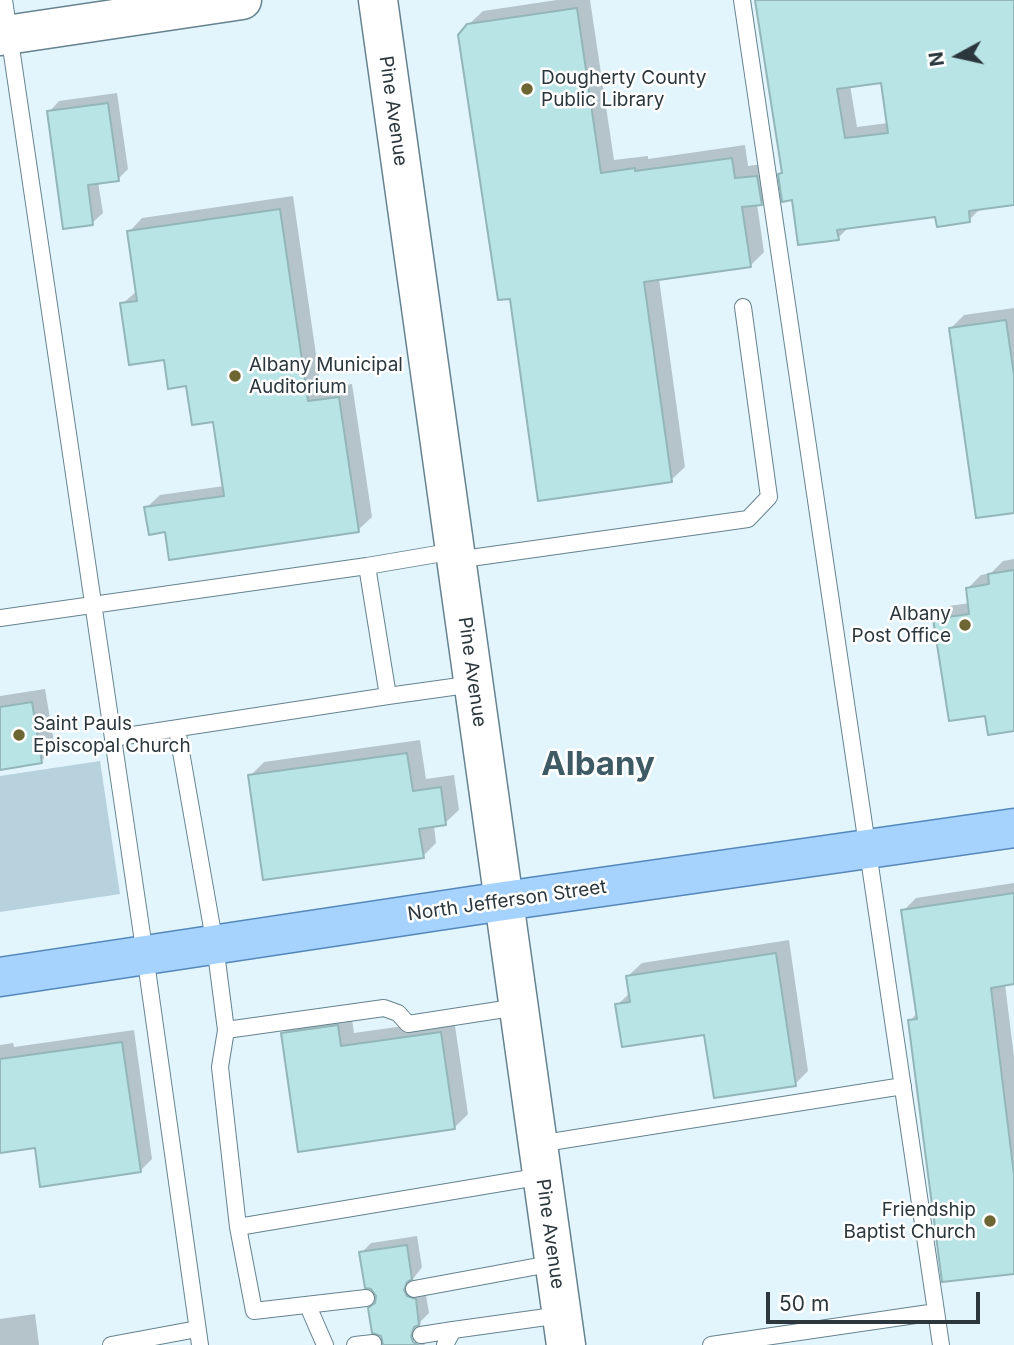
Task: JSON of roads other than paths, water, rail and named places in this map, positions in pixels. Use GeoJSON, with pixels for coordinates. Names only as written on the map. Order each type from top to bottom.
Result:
{"type":"FeatureCollection","features":[{"type":"Feature","properties":{"kind":"main road"},"geometry":{"type":"LineString","coordinates":[[4,24],[242,0]]}},
{"type":"Feature","properties":{"kind":"main road","name":"Pine Avenue"},"geometry":{"type":"LineString","coordinates":[[378,0],[563,1330]]}},
{"type":"Feature","properties":{"kind":"main road","name":"North Jefferson Street"},"geometry":{"type":"LineString","coordinates":[[0,977],[1014,828]]}},
{"type":"Feature","properties":{"kind":"lane"},"geometry":{"type":"LineString","coordinates":[[742,0],[941,1345]]}},
{"type":"Feature","properties":{"kind":"lane"},"geometry":{"type":"LineString","coordinates":[[4,24],[113,738],[199,1337],[111,1345]]}},
{"type":"Feature","properties":{"kind":"lane"},"geometry":{"type":"LineString","coordinates":[[0,618],[367,566],[748,519],[769,497],[743,307]]}},
{"type":"Feature","properties":{"kind":"lane"},"geometry":{"type":"LineString","coordinates":[[367,566],[387,696]]}},
{"type":"Feature","properties":{"kind":"lane"},"geometry":{"type":"LineString","coordinates":[[113,738],[474,684]]}},
{"type":"Feature","properties":{"kind":"lane"},"geometry":{"type":"LineString","coordinates":[[177,729],[215,945],[226,1030],[220,1067],[238,1227],[254,1311],[366,1298]]}},
{"type":"Feature","properties":{"kind":"lane"},"geometry":{"type":"LineString","coordinates":[[226,1030],[384,1008],[398,1013],[408,1024],[519,1007]]}},
{"type":"Feature","properties":{"kind":"lane"},"geometry":{"type":"LineString","coordinates":[[238,1227],[540,1160],[903,1086]]}},
{"type":"Feature","properties":{"kind":"lane"},"geometry":{"type":"LineString","coordinates":[[414,1289],[555,1263]]}},
{"type":"Feature","properties":{"kind":"lane"},"geometry":{"type":"LineString","coordinates":[[308,1306],[326,1345]]}},
{"type":"Feature","properties":{"kind":"lane"},"geometry":{"type":"LineString","coordinates":[[711,1345],[936,1312]]}},
{"type":"Feature","properties":{"kind":"lane"},"geometry":{"type":"LineString","coordinates":[[421,1335],[449,1338],[563,1330]]}},
{"type":"Feature","properties":{"kind":"lane"},"geometry":{"type":"LineString","coordinates":[[355,1345],[373,1343]]}},
{"type":"Feature","properties":{"kind":"place","name":"Dougherty County Public Library"},"geometry":{"type":"Point","coordinates":[527,89]}},
{"type":"Feature","properties":{"kind":"place","name":"Albany Municipal Auditorium"},"geometry":{"type":"Point","coordinates":[235,376]}},
{"type":"Feature","properties":{"kind":"place","name":"Albany Post Office"},"geometry":{"type":"Point","coordinates":[965,625]}},
{"type":"Feature","properties":{"kind":"place","name":"Saint Pauls Episcopal Church"},"geometry":{"type":"Point","coordinates":[19,735]}},
{"type":"Feature","properties":{"kind":"place","name":"Friendship Baptist Church"},"geometry":{"type":"Point","coordinates":[990,1221]}},
{"type":"Feature","properties":{"kind":"district","name":"Albany"},"geometry":{"type":"Point","coordinates":[598,765]}}]}
